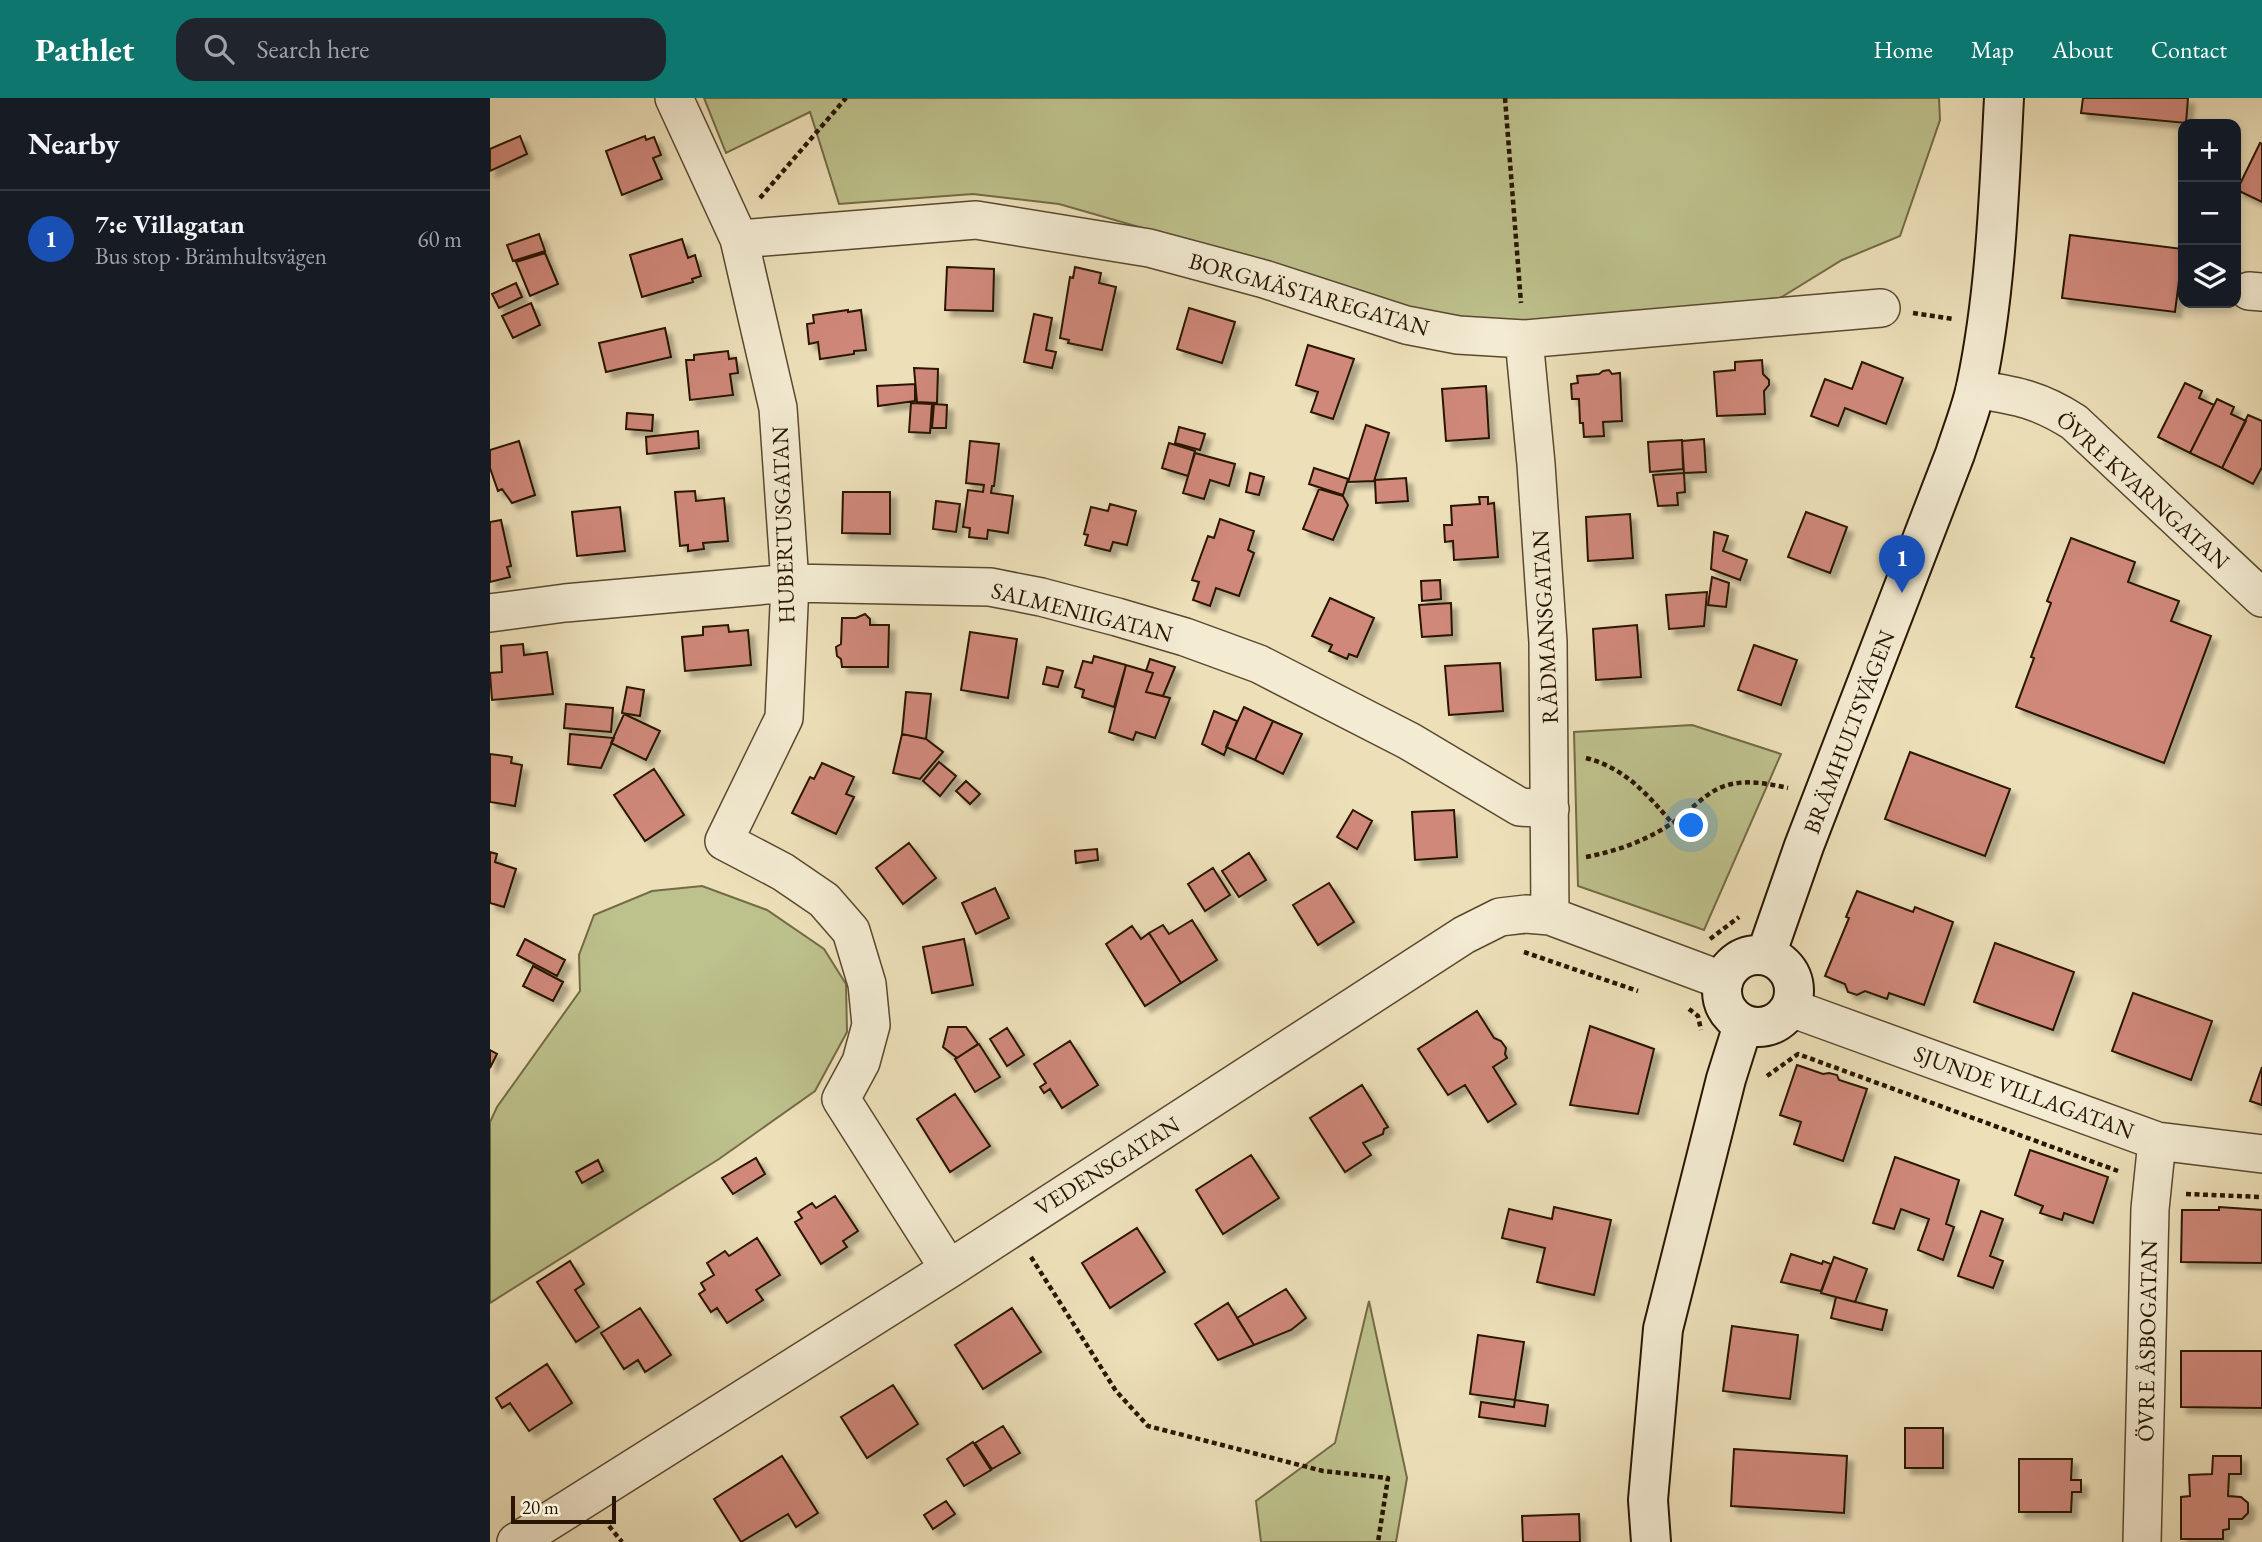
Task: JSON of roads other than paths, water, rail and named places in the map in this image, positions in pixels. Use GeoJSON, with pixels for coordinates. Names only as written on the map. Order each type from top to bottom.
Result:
{"type":"FeatureCollection","features":[{"type":"Feature","properties":{"kind":"street","name":"HUBERTUSGATAN"},"geometry":{"type":"LineString","coordinates":[[674,98],[736,233],[778,408],[790,583],[784,718],[724,841],[783,872],[824,900],[851,930],[867,984],[871,1025],[861,1062],[841,1099],[949,1269]]}},
{"type":"Feature","properties":{"kind":"street","name":"BRÄMHULTSVÄGEN"},"geometry":{"type":"LineString","coordinates":[[1766,955],[1804,846],[1955,454],[1975,389],[1994,259],[2004,98]]}},
{"type":"Feature","properties":{"kind":"street","name":"BORGMÄSTAREGATAN"},"geometry":{"type":"LineString","coordinates":[[736,233],[975,220],[1149,248],[1264,279],[1406,325],[1458,335],[1524,339],[1881,308]]}},
{"type":"Feature","properties":{"kind":"street","name":"RÅDMANSGATAN"},"geometry":{"type":"LineString","coordinates":[[1524,339],[1548,642],[1550,916]]}},
{"type":"Feature","properties":{"kind":"street","name":"ÖVRE KVARNGATAN"},"geometry":{"type":"LineString","coordinates":[[1975,389],[2028,398],[2052,408],[2074,422],[2262,598]]}},
{"type":"Feature","properties":{"kind":"street","name":"SALMENIIGATAN"},"geometry":{"type":"LineString","coordinates":[[490,613],[565,603],[790,583],[990,587],[1041,597],[1162,631],[1259,664],[1409,741],[1520,807],[1550,809]]}},
{"type":"Feature","properties":{"kind":"street","name":"VEDENSGATAN"},"geometry":{"type":"LineString","coordinates":[[516,1542],[949,1269],[1464,935],[1500,917],[1526,914],[1550,916],[1724,981]]}},
{"type":"Feature","properties":{"kind":"street"},"geometry":{"type":"LineString","coordinates":[[1766,955],[1785,966],[1791,975],[1794,997],[1791,1008],[1775,1024],[1754,1028],[1743,1024],[1727,1011],[1723,1002],[1724,981],[1733,965],[1740,960],[1748,956],[1766,955]]}},
{"type":"Feature","properties":{"kind":"street","name":"SJUNDE VILLAGATAN"},"geometry":{"type":"LineString","coordinates":[[1791,1008],[2157,1140],[2262,1154]]}},
{"type":"Feature","properties":{"kind":"street"},"geometry":{"type":"LineString","coordinates":[[1651,1542],[1648,1500],[1663,1329],[1726,1079],[1743,1024]]}},
{"type":"Feature","properties":{"kind":"street","name":"ÖVRE ÅSBOGATAN"},"geometry":{"type":"LineString","coordinates":[[2142,1542],[2150,1209],[2157,1140]]}},
{"type":"Feature","properties":{"kind":"place","name":"7:e Villagatan"},"geometry":{"type":"Point","coordinates":[1902,593]}}]}
